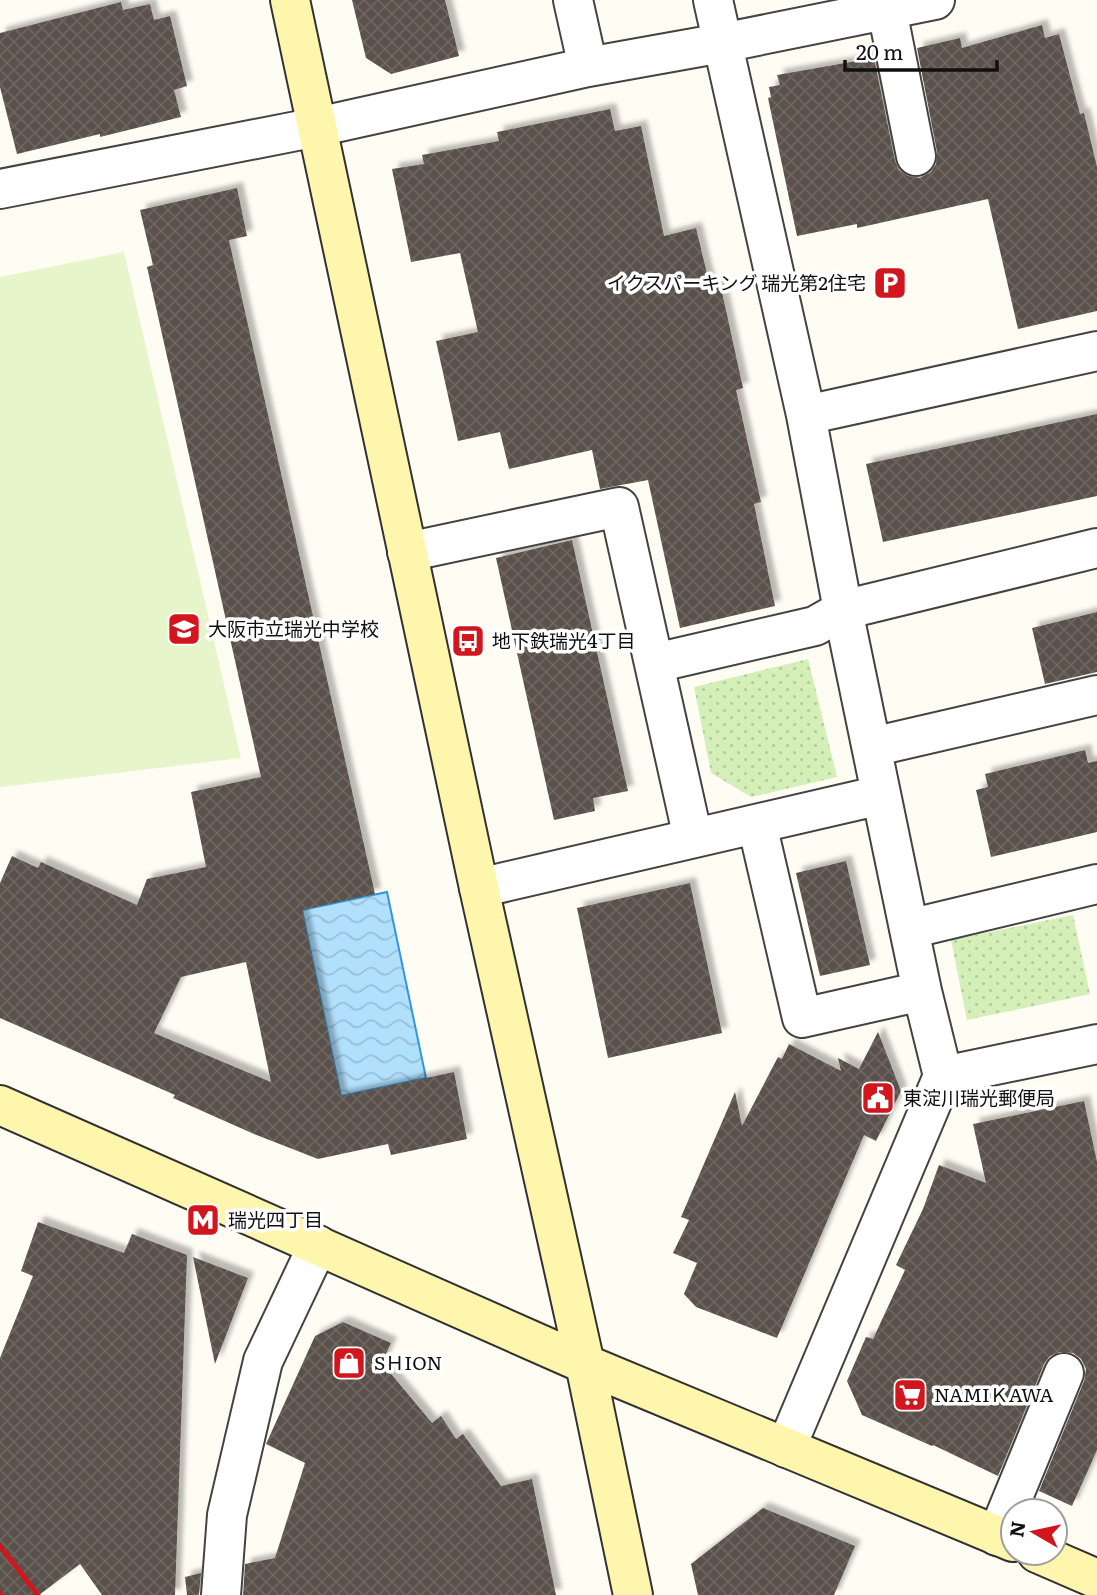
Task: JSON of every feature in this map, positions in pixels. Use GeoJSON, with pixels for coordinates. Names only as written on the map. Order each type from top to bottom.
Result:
{"type":"FeatureCollection","features":[{"type":"Feature","properties":{"kind":"street"},"geometry":{"type":"LineString","coordinates":[[290,0],[633,1595]]}},
{"type":"Feature","properties":{"kind":"street"},"geometry":{"type":"LineString","coordinates":[[573,0],[588,67]]}},
{"type":"Feature","properties":{"kind":"street"},"geometry":{"type":"LineString","coordinates":[[713,0],[806,415],[881,795],[922,991],[943,1076],[786,1448]]}},
{"type":"Feature","properties":{"kind":"street"},"geometry":{"type":"LineString","coordinates":[[0,189],[317,127],[588,67],[936,0]]}},
{"type":"Feature","properties":{"kind":"street"},"geometry":{"type":"LineString","coordinates":[[887,10],[916,156]]}},
{"type":"Feature","properties":{"kind":"street"},"geometry":{"type":"LineString","coordinates":[[806,415],[1097,351]]}},
{"type":"Feature","properties":{"kind":"street"},"geometry":{"type":"LineString","coordinates":[[407,552],[619,506],[693,838]]}},
{"type":"Feature","properties":{"kind":"street"},"geometry":{"type":"LineString","coordinates":[[655,663],[815,626],[844,610],[1097,548]]}},
{"type":"Feature","properties":{"kind":"street"},"geometry":{"type":"LineString","coordinates":[[872,747],[1097,695]]}},
{"type":"Feature","properties":{"kind":"street"},"geometry":{"type":"LineString","coordinates":[[479,888],[881,795]]}},
{"type":"Feature","properties":{"kind":"street"},"geometry":{"type":"LineString","coordinates":[[757,824],[802,1018],[922,991]]}},
{"type":"Feature","properties":{"kind":"street"},"geometry":{"type":"LineString","coordinates":[[909,929],[1097,884]]}},
{"type":"Feature","properties":{"kind":"street"},"geometry":{"type":"LineString","coordinates":[[943,1076],[1097,1044]]}},
{"type":"Feature","properties":{"kind":"street"},"geometry":{"type":"LineString","coordinates":[[0,1105],[585,1364],[999,1537]]}},
{"type":"Feature","properties":{"kind":"street"},"geometry":{"type":"LineString","coordinates":[[221,1595],[227,1515],[263,1361],[318,1245]]}},
{"type":"Feature","properties":{"kind":"street"},"geometry":{"type":"LineString","coordinates":[[1020,1497],[1065,1373]]}},
{"type":"Feature","properties":{"kind":"street"},"geometry":{"type":"LineString","coordinates":[[1069,1567],[1097,1579]]}},
{"type":"Feature","properties":{"kind":"green space"},"geometry":{"type":"Polygon","coordinates":[[[124,252],[241,758],[0,787],[0,277],[124,252]]]}},
{"type":"Feature","properties":{"kind":"green space"},"geometry":{"type":"Polygon","coordinates":[[[808,659],[837,777],[751,797],[711,773],[694,687],[808,659]]]}},
{"type":"Feature","properties":{"kind":"green space"},"geometry":{"type":"Polygon","coordinates":[[[1073,915],[1090,994],[967,1020],[951,940],[1073,915]]]}},
{"type":"Feature","properties":{"kind":"water"},"geometry":{"type":"Polygon","coordinates":[[[387,892],[426,1078],[341,1096],[302,910],[387,892]]]}},
{"type":"Feature","properties":{"kind":"building"},"geometry":{"type":"Polygon","coordinates":[[[352,0],[445,0],[459,56],[391,74],[366,58],[352,0]]]}},
{"type":"Feature","properties":{"kind":"building"},"geometry":{"type":"Polygon","coordinates":[[[121,2],[123,10],[150,4],[154,20],[170,16],[187,86],[174,90],[181,117],[17,154],[0,87],[0,33],[121,2]]]}},
{"type":"Feature","properties":{"kind":"building"},"geometry":{"type":"Polygon","coordinates":[[[1042,25],[1045,38],[1059,34],[1080,114],[1084,113],[1097,167],[1097,311],[1018,329],[988,199],[857,228],[857,224],[797,236],[768,98],[771,97],[769,87],[780,85],[777,75],[874,58],[895,161],[899,170],[908,176],[920,178],[931,172],[936,164],[937,152],[917,48],[960,38],[962,48],[1042,25]]]}},
{"type":"Feature","properties":{"kind":"building"},"geometry":{"type":"Polygon","coordinates":[[[610,109],[615,131],[641,126],[664,236],[696,228],[710,286],[720,283],[743,388],[736,390],[761,502],[754,504],[775,606],[680,628],[648,480],[600,489],[592,450],[509,469],[500,432],[458,441],[436,341],[478,332],[460,253],[411,262],[392,169],[424,164],[422,155],[499,141],[497,132],[610,109]]]}},
{"type":"Feature","properties":{"kind":"building"},"geometry":{"type":"Polygon","coordinates":[[[237,188],[247,236],[229,240],[375,894],[302,910],[341,1096],[454,1072],[467,1139],[391,1155],[388,1144],[318,1159],[254,1134],[173,1098],[175,1095],[0,1018],[0,883],[12,856],[38,868],[41,862],[137,905],[147,879],[206,867],[191,792],[261,777],[147,267],[153,265],[140,210],[237,188]],[[246,962],[181,977],[154,1033],[271,1082],[246,962]]]}},
{"type":"Feature","properties":{"kind":"building"},"geometry":{"type":"Polygon","coordinates":[[[1097,414],[1097,496],[883,542],[866,464],[1097,414]]]}},
{"type":"Feature","properties":{"kind":"building"},"geometry":{"type":"Polygon","coordinates":[[[572,540],[628,791],[593,798],[595,811],[554,820],[496,558],[572,540]]]}},
{"type":"Feature","properties":{"kind":"building"},"geometry":{"type":"Polygon","coordinates":[[[1097,612],[1097,672],[1045,684],[1032,628],[1097,612]]]}},
{"type":"Feature","properties":{"kind":"building"},"geometry":{"type":"Polygon","coordinates":[[[1085,750],[1088,763],[1097,761],[1097,832],[991,857],[976,790],[988,787],[985,774],[1085,750]]]}},
{"type":"Feature","properties":{"kind":"building"},"geometry":{"type":"Polygon","coordinates":[[[846,861],[870,965],[820,976],[796,873],[846,861]]]}},
{"type":"Feature","properties":{"kind":"building"},"geometry":{"type":"Polygon","coordinates":[[[690,883],[722,1033],[608,1058],[577,908],[690,883]]]}},
{"type":"Feature","properties":{"kind":"building"},"geometry":{"type":"Polygon","coordinates":[[[878,1032],[901,1091],[876,1141],[864,1135],[777,1338],[696,1307],[684,1294],[697,1263],[673,1253],[689,1220],[681,1217],[735,1092],[742,1126],[778,1057],[782,1059],[789,1044],[841,1071],[838,1058],[859,1069],[878,1032]]]}},
{"type":"Feature","properties":{"kind":"building"},"geometry":{"type":"Polygon","coordinates":[[[1084,1101],[1097,1162],[1097,1450],[1072,1506],[1069,1505],[1069,1497],[1052,1497],[1039,1491],[1084,1381],[1086,1369],[1081,1359],[1073,1353],[1060,1352],[1050,1356],[1044,1364],[998,1476],[862,1415],[847,1381],[866,1337],[873,1339],[905,1270],[896,1265],[923,1209],[939,1165],[986,1183],[973,1124],[1084,1101]]]}},
{"type":"Feature","properties":{"kind":"building"},"geometry":{"type":"Polygon","coordinates":[[[38,1222],[124,1253],[132,1234],[187,1255],[175,1595],[102,1595],[80,1564],[39,1595],[0,1595],[0,1358],[33,1276],[21,1271],[38,1222]]]}},
{"type":"Feature","properties":{"kind":"building"},"geometry":{"type":"Polygon","coordinates":[[[193,1257],[248,1278],[215,1364],[193,1257]]]}},
{"type":"Feature","properties":{"kind":"building"},"geometry":{"type":"Polygon","coordinates":[[[343,1322],[391,1343],[382,1363],[432,1423],[441,1416],[456,1439],[463,1434],[501,1486],[532,1479],[556,1595],[243,1595],[245,1564],[275,1558],[305,1463],[266,1444],[315,1336],[343,1322]]]}},
{"type":"Feature","properties":{"kind":"building"},"geometry":{"type":"Polygon","coordinates":[[[763,1508],[855,1546],[834,1595],[698,1595],[691,1564],[763,1508]]]}},
{"type":"Feature","properties":{"kind":"building"},"geometry":{"type":"Polygon","coordinates":[[[201,1573],[199,1595],[187,1595],[185,1577],[201,1573]]]}},
{"type":"Feature","properties":{"kind":"railway"},"geometry":{"type":"LineString","coordinates":[[0,1546],[38,1595]]}},
{"type":"Feature","properties":{"kind":"place","name":"イクスパーキング 瑞光第2住宅"},"geometry":{"type":"Point","coordinates":[890,283]}},
{"type":"Feature","properties":{"kind":"place","name":"大阪市立瑞光中学校"},"geometry":{"type":"Point","coordinates":[184,629]}},
{"type":"Feature","properties":{"kind":"place","name":"地下鉄瑞光4丁目"},"geometry":{"type":"Point","coordinates":[468,641]}},
{"type":"Feature","properties":{"kind":"place","name":"東淀川瑞光郵便局"},"geometry":{"type":"Point","coordinates":[878,1098]}},
{"type":"Feature","properties":{"kind":"place","name":"瑞光四丁目"},"geometry":{"type":"Point","coordinates":[203,1220]}},
{"type":"Feature","properties":{"kind":"place","name":"SＨION"},"geometry":{"type":"Point","coordinates":[349,1363]}},
{"type":"Feature","properties":{"kind":"place","name":"NAMIＫAWA"},"geometry":{"type":"Point","coordinates":[910,1395]}}]}
